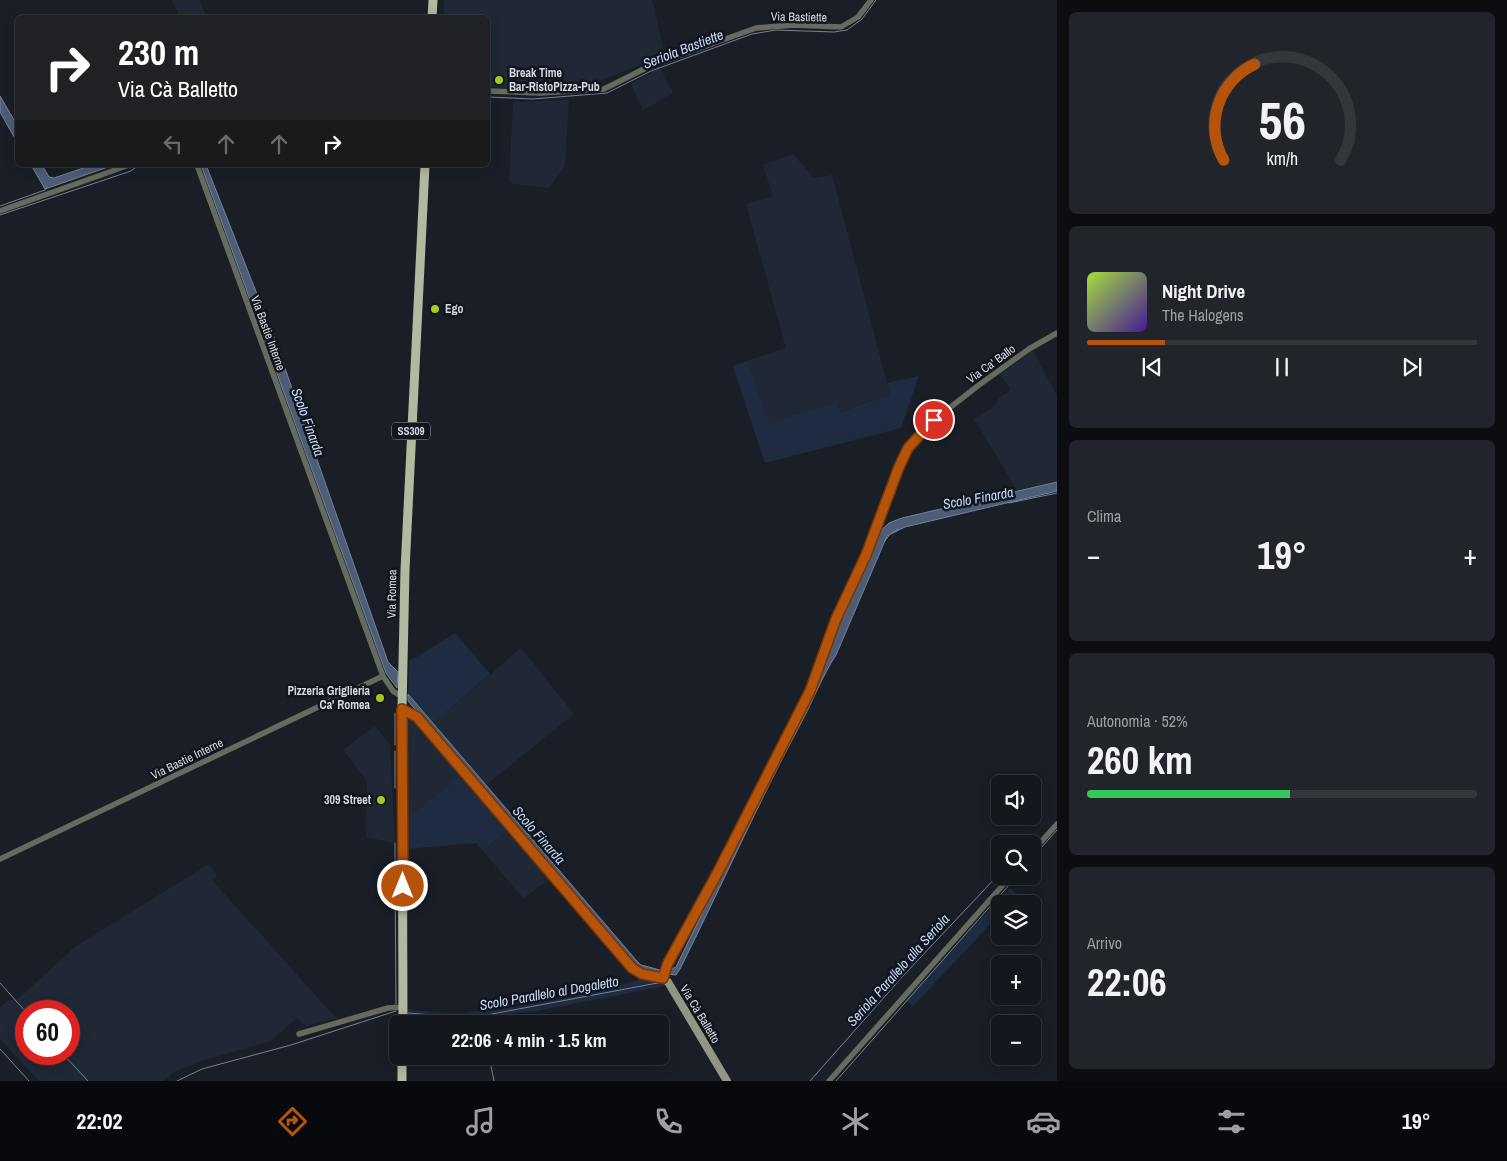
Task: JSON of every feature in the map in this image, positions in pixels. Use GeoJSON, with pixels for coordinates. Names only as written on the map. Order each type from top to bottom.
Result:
{"type":"FeatureCollection","features":[{"type":"Feature","properties":{"kind":"main road"},"geometry":{"type":"LineString","coordinates":[[432,15],[433,0]]}},
{"type":"Feature","properties":{"kind":"main road","name":"Via Romea"},"geometry":{"type":"LineString","coordinates":[[403,1015],[402,697],[405,570],[425,167]]}},
{"type":"Feature","properties":{"kind":"main road"},"geometry":{"type":"LineString","coordinates":[[402,1065],[402,1081]]}},
{"type":"Feature","properties":{"kind":"street","name":"Via Bastiette"},"geometry":{"type":"LineString","coordinates":[[490,91],[540,93],[604,89],[648,66],[743,31],[776,26],[841,27],[858,17],[872,0]]}},
{"type":"Feature","properties":{"kind":"street"},"geometry":{"type":"LineString","coordinates":[[0,211],[123,167]]}},
{"type":"Feature","properties":{"kind":"street","name":"Via Bastie Interne"},"geometry":{"type":"LineString","coordinates":[[198,167],[383,676],[393,691],[402,697]]}},
{"type":"Feature","properties":{"kind":"street","name":"Via Ca' Ballo"},"geometry":{"type":"LineString","coordinates":[[663,978],[668,963],[718,872],[812,687],[836,619],[866,555],[887,495],[908,448],[934,420],[979,385],[1057,333]]}},
{"type":"Feature","properties":{"kind":"street","name":"Via Bastie Interne"},"geometry":{"type":"LineString","coordinates":[[0,859],[383,676]]}},
{"type":"Feature","properties":{"kind":"street","name":"Via Cà Balletto"},"geometry":{"type":"LineString","coordinates":[[402,709],[417,717],[632,968],[642,974],[663,978],[668,982],[727,1081]]}},
{"type":"Feature","properties":{"kind":"street"},"geometry":{"type":"LineString","coordinates":[[1041,842],[1057,824]]}},
{"type":"Feature","properties":{"kind":"street"},"geometry":{"type":"LineString","coordinates":[[829,1081],[1003,885]]}},
{"type":"Feature","properties":{"kind":"street"},"geometry":{"type":"LineString","coordinates":[[299,1034],[388,1008],[403,1007]]}},
{"type":"Feature","properties":{"kind":"shaded area"},"geometry":{"type":"Polygon","coordinates":[[[172,0],[199,0],[206,15],[179,15],[172,0]]]}},
{"type":"Feature","properties":{"kind":"shaded area"},"geometry":{"type":"Polygon","coordinates":[[[444,0],[652,0],[665,55],[590,85],[532,89],[490,87],[490,15],[443,15],[444,0]]]}},
{"type":"Feature","properties":{"kind":"shaded area"},"geometry":{"type":"Polygon","coordinates":[[[660,68],[673,93],[643,110],[631,84],[660,68]]]}},
{"type":"Feature","properties":{"kind":"shaded area"},"geometry":{"type":"Polygon","coordinates":[[[0,96],[15,122],[15,138],[0,112],[0,96]]]}},
{"type":"Feature","properties":{"kind":"shaded area"},"geometry":{"type":"Polygon","coordinates":[[[569,100],[565,165],[549,188],[509,183],[513,102],[569,100]]]}},
{"type":"Feature","properties":{"kind":"shaded area"},"geometry":{"type":"Polygon","coordinates":[[[793,154],[814,178],[832,175],[890,394],[840,412],[837,402],[769,422],[747,361],[786,348],[746,204],[773,196],[763,165],[793,154]]]}},
{"type":"Feature","properties":{"kind":"shaded area"},"geometry":{"type":"Polygon","coordinates":[[[32,167],[43,167],[49,177],[54,178],[86,167],[108,167],[45,189],[32,167]]]}},
{"type":"Feature","properties":{"kind":"shaded area"},"geometry":{"type":"Polygon","coordinates":[[[202,167],[207,167],[274,337],[388,662],[398,672],[397,688],[386,673],[202,167]]]}},
{"type":"Feature","properties":{"kind":"shaded area"},"geometry":{"type":"Polygon","coordinates":[[[1033,351],[1057,396],[1057,482],[1018,492],[974,419],[995,406],[998,399],[1011,390],[1000,374],[1033,351]]]}},
{"type":"Feature","properties":{"kind":"shaded area"},"geometry":{"type":"Polygon","coordinates":[[[747,361],[769,422],[837,402],[841,412],[890,394],[887,383],[919,376],[901,428],[765,463],[733,366],[747,361]]]}},
{"type":"Feature","properties":{"kind":"shaded area"},"geometry":{"type":"Polygon","coordinates":[[[1057,482],[1057,491],[905,527],[887,536],[836,655],[826,671],[680,969],[676,975],[668,974],[669,970],[676,967],[741,833],[811,698],[842,614],[864,570],[877,534],[889,523],[902,518],[1057,482]]]}},
{"type":"Feature","properties":{"kind":"shaded area"},"geometry":{"type":"Polygon","coordinates":[[[455,633],[490,674],[432,724],[408,694],[409,660],[455,633]]]}},
{"type":"Feature","properties":{"kind":"shaded area"},"geometry":{"type":"Polygon","coordinates":[[[521,648],[574,714],[486,785],[432,724],[521,648]]]}},
{"type":"Feature","properties":{"kind":"shaded area"},"geometry":{"type":"Polygon","coordinates":[[[408,694],[636,960],[641,965],[660,970],[659,973],[642,970],[631,961],[408,701],[408,694]]]}},
{"type":"Feature","properties":{"kind":"shaded area"},"geometry":{"type":"Polygon","coordinates":[[[408,713],[461,775],[406,819],[408,713]]]}},
{"type":"Feature","properties":{"kind":"shaded area"},"geometry":{"type":"Polygon","coordinates":[[[375,726],[390,745],[395,843],[366,837],[367,781],[343,750],[375,726]]]}},
{"type":"Feature","properties":{"kind":"shaded area"},"geometry":{"type":"Polygon","coordinates":[[[461,775],[508,830],[483,851],[476,843],[406,849],[406,819],[461,775]]]}},
{"type":"Feature","properties":{"kind":"shaded area"},"geometry":{"type":"Polygon","coordinates":[[[508,830],[550,879],[523,898],[483,851],[508,830]]]}},
{"type":"Feature","properties":{"kind":"shaded area"},"geometry":{"type":"Polygon","coordinates":[[[209,864],[217,876],[212,880],[336,1018],[306,1026],[297,1018],[271,1041],[204,1060],[174,1072],[164,1081],[39,1081],[24,1065],[80,1065],[80,1000],[15,1000],[15,1055],[0,1039],[0,1008],[7,1001],[18,999],[76,946],[209,864]]]}},
{"type":"Feature","properties":{"kind":"shaded area"},"geometry":{"type":"Polygon","coordinates":[[[1010,888],[1018,895],[1003,895],[1010,888]]]}},
{"type":"Feature","properties":{"kind":"shaded area"},"geometry":{"type":"Polygon","coordinates":[[[991,908],[991,924],[913,1006],[905,999],[991,908]]]}},
{"type":"Feature","properties":{"kind":"shaded area"},"geometry":{"type":"Polygon","coordinates":[[[643,978],[661,979],[665,986],[536,1011],[500,1015],[408,1015],[408,1009],[462,1013],[506,1008],[577,996],[643,978]]]}},
{"type":"Feature","properties":{"kind":"waterway","name":"Seriola Bastiette"},"geometry":{"type":"LineString","coordinates":[[490,97],[533,99],[607,93],[651,71],[752,34],[776,30],[834,32],[847,30],[862,19],[876,0]]}},
{"type":"Feature","properties":{"kind":"waterway","name":"Seriola Bastiette"},"geometry":{"type":"LineString","coordinates":[[0,215],[131,171],[136,167]]}},
{"type":"Feature","properties":{"kind":"waterway","name":"Seriola Bastiette"},"geometry":{"type":"LineString","coordinates":[[0,206],[45,190],[47,187]]}},
{"type":"Feature","properties":{"kind":"waterway","name":"Scolo Finarda"},"geometry":{"type":"LineString","coordinates":[[1009,503],[1057,493]]}},
{"type":"Feature","properties":{"kind":"waterway","name":"Scolo Finarda"},"geometry":{"type":"LineString","coordinates":[[885,541],[890,534],[898,529]]}},
{"type":"Feature","properties":{"kind":"waterway"},"geometry":{"type":"LineString","coordinates":[[395,713],[395,745]]}},
{"type":"Feature","properties":{"kind":"waterway"},"geometry":{"type":"LineString","coordinates":[[395,751],[395,788]]}},
{"type":"Feature","properties":{"kind":"waterway"},"geometry":{"type":"LineString","coordinates":[[1041,848],[1057,830]]}},
{"type":"Feature","properties":{"kind":"waterway"},"geometry":{"type":"LineString","coordinates":[[395,843],[395,864]]}},
{"type":"Feature","properties":{"kind":"waterway"},"geometry":{"type":"LineString","coordinates":[[395,869],[396,1004]]}},
{"type":"Feature","properties":{"kind":"waterway","name":"Seriola Parallelo alla Seriola"},"geometry":{"type":"LineString","coordinates":[[810,1081],[903,976],[991,883]]}},
{"type":"Feature","properties":{"kind":"waterway"},"geometry":{"type":"LineString","coordinates":[[836,1081],[1009,885]]}},
{"type":"Feature","properties":{"kind":"waterway","name":"Scolo Parallelo al Dogaletto"},"geometry":{"type":"LineString","coordinates":[[408,1013],[456,1017],[481,1016],[663,982]]}},
{"type":"Feature","properties":{"kind":"waterway","name":"Scolo Parallelo al Dogaletto"},"geometry":{"type":"LineString","coordinates":[[0,983],[15,1000]]}},
{"type":"Feature","properties":{"kind":"waterway","name":"Scolo Parallelo al Dogaletto"},"geometry":{"type":"LineString","coordinates":[[177,1081],[202,1069],[291,1045],[396,1011]]}},
{"type":"Feature","properties":{"kind":"waterway"},"geometry":{"type":"LineString","coordinates":[[0,1049],[29,1081]]}},
{"type":"Feature","properties":{"kind":"waterway","name":"Scolo Parallelo al Dogaletto"},"geometry":{"type":"LineString","coordinates":[[73,1065],[88,1081]]}},
{"type":"Feature","properties":{"kind":"waterway"},"geometry":{"type":"LineString","coordinates":[[491,1065],[494,1081]]}},
{"type":"Feature","properties":{"kind":"place","name":"Break Time Bar-RistoPizza-Pub"},"geometry":{"type":"Point","coordinates":[499,80]}},
{"type":"Feature","properties":{"kind":"place","name":"Ego"},"geometry":{"type":"Point","coordinates":[435,309]}},
{"type":"Feature","properties":{"kind":"place","name":"Pizzeria Griglieria Ca' Romea"},"geometry":{"type":"Point","coordinates":[380,698]}},
{"type":"Feature","properties":{"kind":"place","name":"309 Street"},"geometry":{"type":"Point","coordinates":[381,800]}},
{"type":"Feature","properties":{"kind":"route"},"geometry":{"type":"LineString","coordinates":[[403,886],[402,709],[417,717],[632,968],[642,974],[663,978],[668,963],[718,872],[810,691],[836,619],[866,555],[887,495],[908,448],[934,420]]}}]}
